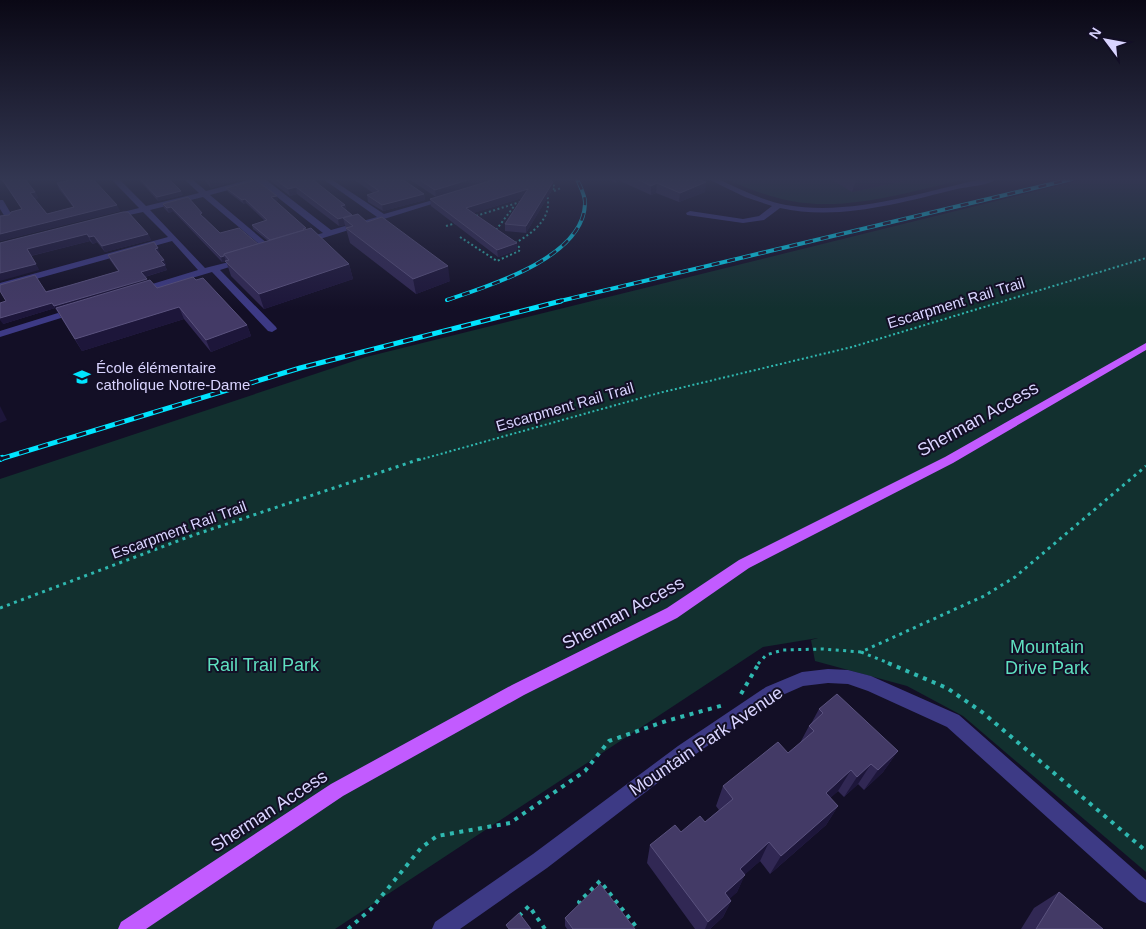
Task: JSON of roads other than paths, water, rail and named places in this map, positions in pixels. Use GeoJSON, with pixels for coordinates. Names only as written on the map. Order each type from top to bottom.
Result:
{"type":"FeatureCollection","features":[{"type":"Feature","properties":{"kind":"main road","name":"Sherman Access"},"geometry":{"type":"LineString","coordinates":[[128,929],[345,785],[518,690],[672,613],[744,564],[885,490],[949,460],[1146,346]]}},
{"type":"Feature","properties":{"kind":"street"},"geometry":{"type":"LineString","coordinates":[[158,222],[272,329]]}},
{"type":"Feature","properties":{"kind":"street"},"geometry":{"type":"LineString","coordinates":[[128,294],[267,252],[235,222]]}},
{"type":"Feature","properties":{"kind":"street"},"geometry":{"type":"LineString","coordinates":[[315,222],[329,233]]}},
{"type":"Feature","properties":{"kind":"street"},"geometry":{"type":"LineString","coordinates":[[296,244],[365,222]]}},
{"type":"Feature","properties":{"kind":"street"},"geometry":{"type":"LineString","coordinates":[[0,286],[174,238]]}},
{"type":"Feature","properties":{"kind":"street"},"geometry":{"type":"LineString","coordinates":[[0,334],[81,309]]}},
{"type":"Feature","properties":{"kind":"street","name":"Mountain Park Avenue"},"geometry":{"type":"LineString","coordinates":[[442,929],[540,861],[684,752],[772,692],[802,679],[828,676],[848,677],[871,684],[953,722],[1146,893]]}},
{"type":"Feature","properties":{"kind":"railway"},"geometry":{"type":"LineString","coordinates":[[447,300],[509,278],[531,267],[552,254],[568,240],[580,222]]}},
{"type":"Feature","properties":{"kind":"railway"},"geometry":{"type":"LineString","coordinates":[[556,302],[890,222]]}},
{"type":"Feature","properties":{"kind":"railway"},"geometry":{"type":"LineString","coordinates":[[2,458],[0,459],[300,368],[561,301]]}},
{"type":"Feature","properties":{"kind":"place","name":"École élémentaire catholique Notre-Dame"},"geometry":{"type":"Point","coordinates":[82,377]}},
{"type":"Feature","properties":{"kind":"park label","name":"Mountain Drive Park"},"geometry":{"type":"Point","coordinates":[1047,658]}},
{"type":"Feature","properties":{"kind":"park label","name":"Rail Trail Park"},"geometry":{"type":"Point","coordinates":[263,665]}}]}
